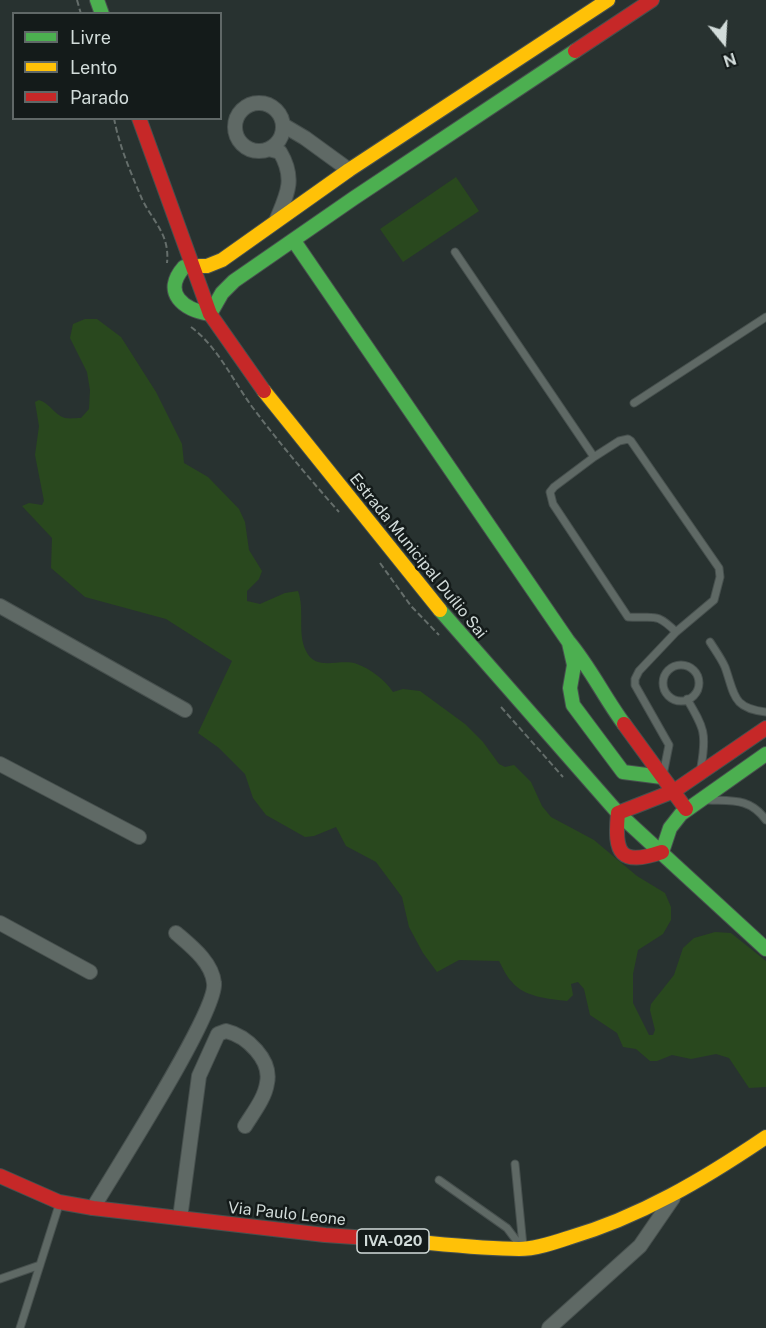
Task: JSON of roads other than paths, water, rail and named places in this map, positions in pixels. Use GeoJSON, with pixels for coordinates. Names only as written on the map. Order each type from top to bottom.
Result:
{"type":"FeatureCollection","features":[{"type":"Feature","properties":{"kind":"street"},"geometry":{"type":"LineString","coordinates":[[607,30],[603,3],[349,170],[222,260],[207,266],[184,267],[175,278],[177,295],[181,303],[189,309],[210,314],[222,293],[234,281],[354,198],[607,30],[650,1]]}},
{"type":"Feature","properties":{"kind":"street"},"geometry":{"type":"LineString","coordinates":[[251,104],[270,105],[278,112],[283,124],[282,134],[277,143],[269,149],[260,151],[250,149],[236,136],[237,117],[251,104]]}},
{"type":"Feature","properties":{"kind":"street","name":"Estrada Municipal Duílio Sai"},"geometry":{"type":"LineString","coordinates":[[140,120],[210,314],[264,391],[432,601],[618,813],[766,949]]}},
{"type":"Feature","properties":{"kind":"street"},"geometry":{"type":"LineString","coordinates":[[283,124],[349,170],[355,186],[354,198]]}},
{"type":"Feature","properties":{"kind":"street"},"geometry":{"type":"LineString","coordinates":[[269,149],[279,152],[288,165],[289,184],[286,198],[274,225]]}},
{"type":"Feature","properties":{"kind":"street"},"geometry":{"type":"LineString","coordinates":[[294,241],[568,641],[584,660],[609,705],[686,809]]}},
{"type":"Feature","properties":{"kind":"street"},"geometry":{"type":"LineString","coordinates":[[238,249],[252,269]]}},
{"type":"Feature","properties":{"kind":"street"},"geometry":{"type":"LineString","coordinates":[[0,606],[185,710]]}},
{"type":"Feature","properties":{"kind":"street"},"geometry":{"type":"LineString","coordinates":[[568,641],[574,666],[570,688],[571,698],[580,714],[623,772],[662,777]]}},
{"type":"Feature","properties":{"kind":"street"},"geometry":{"type":"LineString","coordinates":[[580,714],[588,700],[599,699],[609,705]]}},
{"type":"Feature","properties":{"kind":"street"},"geometry":{"type":"LineString","coordinates":[[766,728],[672,792],[618,813],[615,834],[620,851],[627,857],[636,859],[647,858],[662,852],[674,820],[686,809],[766,754]]}},
{"type":"Feature","properties":{"kind":"street"},"geometry":{"type":"LineString","coordinates":[[639,775],[644,751]]}},
{"type":"Feature","properties":{"kind":"street"},"geometry":{"type":"LineString","coordinates":[[0,764],[139,837]]}},
{"type":"Feature","properties":{"kind":"street"},"geometry":{"type":"LineString","coordinates":[[0,923],[90,972]]}},
{"type":"Feature","properties":{"kind":"street"},"geometry":{"type":"LineString","coordinates":[[93,1208],[174,1072],[211,1003],[214,982],[211,972],[199,954],[176,933]]}},
{"type":"Feature","properties":{"kind":"street"},"geometry":{"type":"LineString","coordinates":[[180,1218],[199,1076],[218,1034],[226,1030],[248,1041],[260,1056],[267,1071],[268,1081],[265,1092],[246,1126]]}},
{"type":"Feature","properties":{"kind":"street","name":"Via Paulo Leone"},"geometry":{"type":"LineString","coordinates":[[0,1176],[59,1202],[93,1208],[325,1235],[522,1249],[589,1232],[639,1213],[674,1196],[726,1165],[766,1137]]}},
{"type":"Feature","properties":{"kind":"street"},"geometry":{"type":"LineString","coordinates":[[549,1328],[640,1246],[674,1196]]}},
{"type":"Feature","properties":{"kind":"lane"},"geometry":{"type":"LineString","coordinates":[[455,252],[594,457]]}},
{"type":"Feature","properties":{"kind":"lane"},"geometry":{"type":"LineString","coordinates":[[634,403],[766,317]]}},
{"type":"Feature","properties":{"kind":"lane"},"geometry":{"type":"LineString","coordinates":[[662,777],[669,746],[635,685],[635,679],[639,671],[676,632],[714,600],[720,578],[719,568],[631,441],[628,439],[619,441],[554,488],[550,492],[553,504],[628,616],[656,617],[665,621],[676,632]]}},
{"type":"Feature","properties":{"kind":"lane"},"geometry":{"type":"LineString","coordinates":[[710,642],[724,664],[734,695],[746,708],[766,712]]}},
{"type":"Feature","properties":{"kind":"lane"},"geometry":{"type":"LineString","coordinates":[[676,666],[689,667],[698,676],[697,690],[687,699],[674,699],[669,696],[663,685],[666,673],[676,666]]}},
{"type":"Feature","properties":{"kind":"lane"},"geometry":{"type":"LineString","coordinates":[[687,699],[703,727],[705,743],[700,772]]}},
{"type":"Feature","properties":{"kind":"lane"},"geometry":{"type":"LineString","coordinates":[[700,800],[743,802],[754,807],[766,820]]}},
{"type":"Feature","properties":{"kind":"lane"},"geometry":{"type":"LineString","coordinates":[[515,1164],[522,1249]]}},
{"type":"Feature","properties":{"kind":"lane"},"geometry":{"type":"LineString","coordinates":[[439,1180],[507,1228],[522,1249]]}},
{"type":"Feature","properties":{"kind":"lane"},"geometry":{"type":"LineString","coordinates":[[20,1328],[59,1202]]}},
{"type":"Feature","properties":{"kind":"lane"},"geometry":{"type":"LineString","coordinates":[[0,1279],[40,1264]]}}]}
